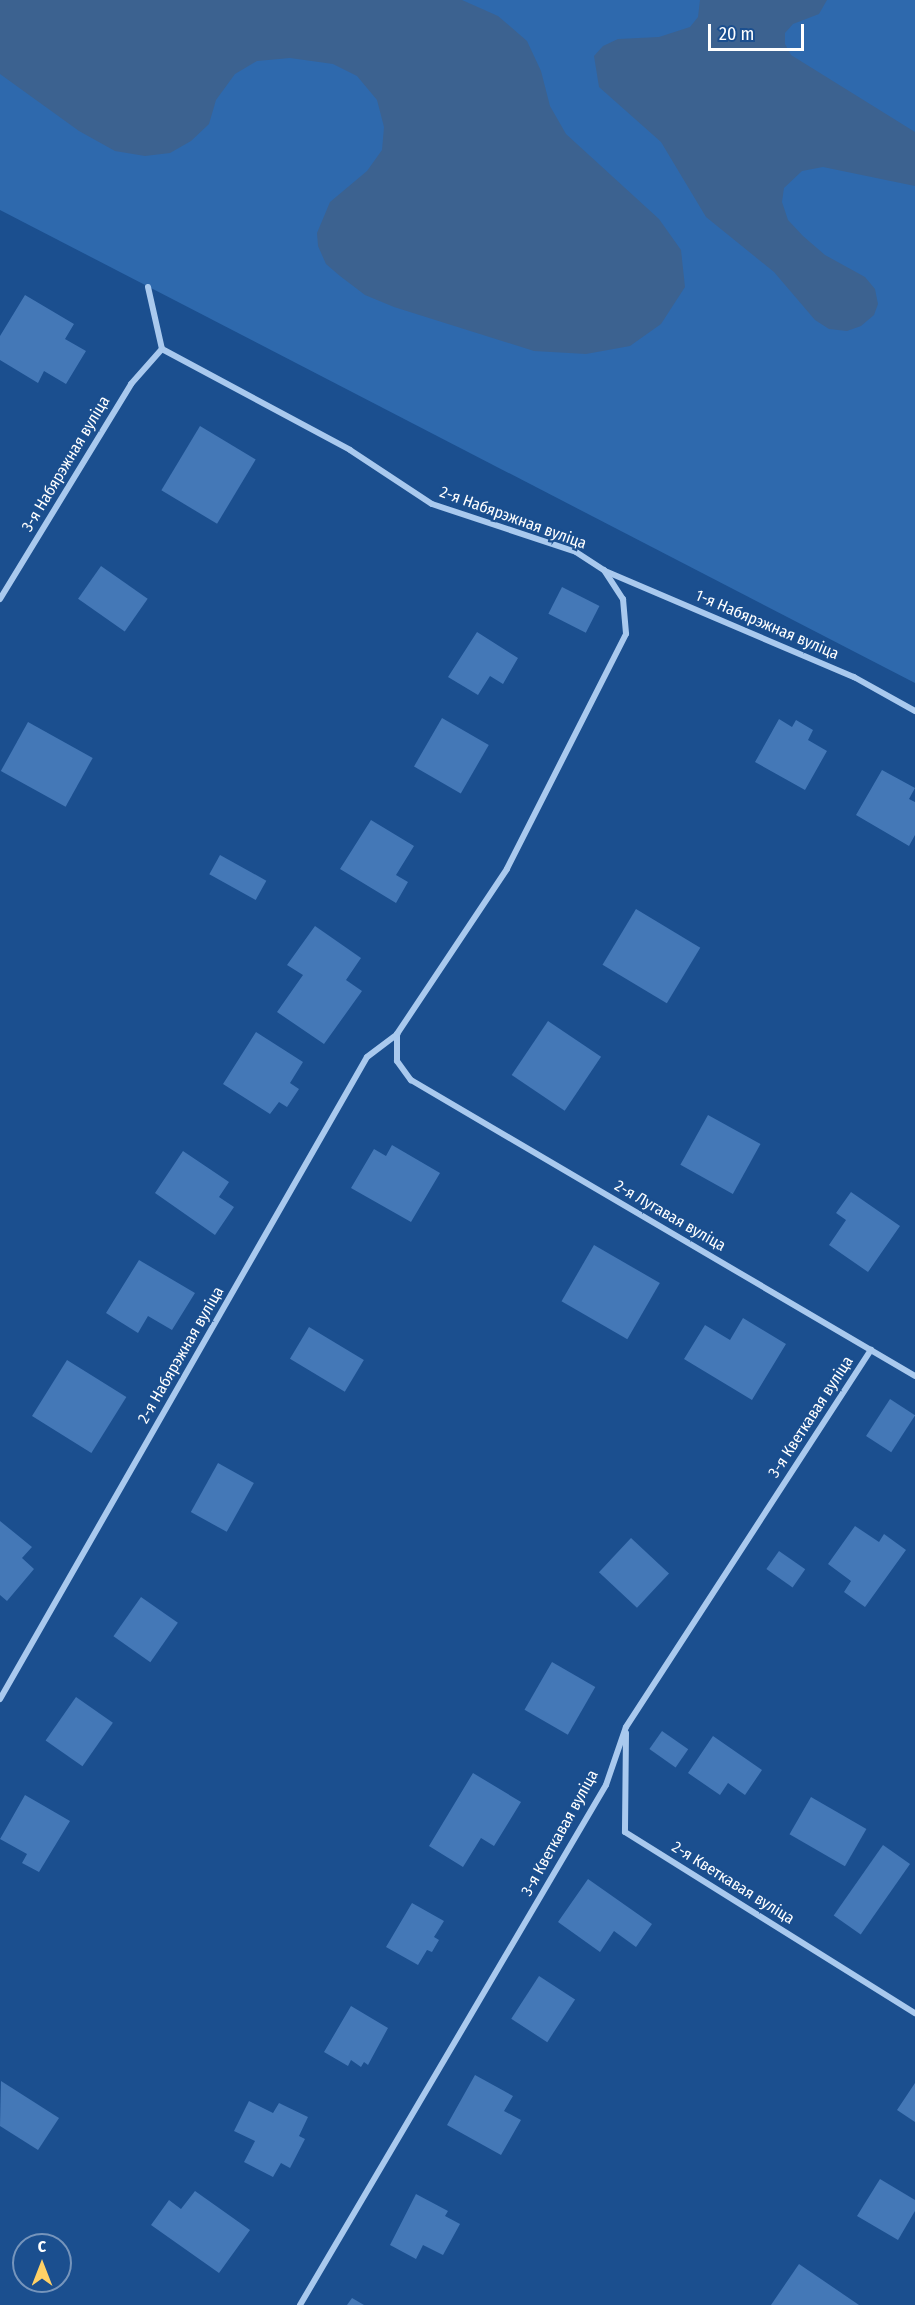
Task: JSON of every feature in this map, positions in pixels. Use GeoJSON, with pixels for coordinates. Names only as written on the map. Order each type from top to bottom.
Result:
{"type":"FeatureCollection","features":[{"type":"Feature","properties":{"kind":"street"},"geometry":{"type":"LineString","coordinates":[[148,286],[162,349]]}},
{"type":"Feature","properties":{"kind":"street","name":"2-я Набярэжная вуліца"},"geometry":{"type":"LineString","coordinates":[[0,1699],[367,1057],[397,1034],[507,869],[626,634],[623,599],[604,570],[576,552],[432,504],[350,450],[162,349]]}},
{"type":"Feature","properties":{"kind":"street","name":"3-я Набярэжная вуліца"},"geometry":{"type":"LineString","coordinates":[[0,599],[131,384],[162,349]]}},
{"type":"Feature","properties":{"kind":"street","name":"1-я Набярэжная вуліца"},"geometry":{"type":"LineString","coordinates":[[604,570],[854,677],[915,711]]}},
{"type":"Feature","properties":{"kind":"street","name":"2-я Лугавая вуліца"},"geometry":{"type":"LineString","coordinates":[[397,1034],[397,1061],[411,1080],[915,1376]]}},
{"type":"Feature","properties":{"kind":"street","name":"3-я Кветкавая вуліца"},"geometry":{"type":"LineString","coordinates":[[300,2305],[606,1785],[626,1727],[871,1350]]}},
{"type":"Feature","properties":{"kind":"street","name":"2-я Кветкавая вуліца"},"geometry":{"type":"LineString","coordinates":[[626,1727],[625,1832],[915,2013]]}},
{"type":"Feature","properties":{"kind":"shaded area"},"geometry":{"type":"Polygon","coordinates":[[[0,0],[915,0],[915,683],[0,210],[0,0]]]}},
{"type":"Feature","properties":{"kind":"shaded area"},"geometry":{"type":"Polygon","coordinates":[[[0,0],[462,0],[498,16],[527,41],[541,71],[550,106],[566,134],[659,219],[681,250],[685,287],[661,324],[630,346],[586,354],[534,351],[394,307],[365,295],[326,264],[318,246],[317,233],[330,202],[367,171],[382,150],[384,127],[377,100],[357,76],[333,64],[290,58],[257,61],[235,74],[216,100],[209,124],[191,141],[170,153],[145,156],[115,151],[79,131],[0,74],[0,0]]]}},
{"type":"Feature","properties":{"kind":"shaded area"},"geometry":{"type":"Polygon","coordinates":[[[700,0],[827,0],[819,14],[793,24],[785,33],[785,44],[791,55],[915,132],[915,186],[823,167],[802,171],[784,188],[782,202],[788,220],[825,255],[865,277],[875,289],[878,304],[874,315],[861,326],[847,331],[829,329],[815,320],[774,272],[706,217],[661,142],[599,87],[594,56],[603,46],[618,39],[659,37],[690,27],[698,17],[700,0]]]}},
{"type":"Feature","properties":{"kind":"building"},"geometry":{"type":"Polygon","coordinates":[[[25,295],[74,324],[65,339],[86,351],[66,384],[44,371],[38,383],[0,360],[0,336],[25,295]]]}},
{"type":"Feature","properties":{"kind":"building"},"geometry":{"type":"Polygon","coordinates":[[[200,426],[256,459],[217,524],[161,490],[200,426]]]}},
{"type":"Feature","properties":{"kind":"building"},"geometry":{"type":"Polygon","coordinates":[[[101,566],[148,599],[125,631],[78,599],[101,566]]]}},
{"type":"Feature","properties":{"kind":"building"},"geometry":{"type":"Polygon","coordinates":[[[562,587],[599,606],[586,633],[548,614],[562,587]]]}},
{"type":"Feature","properties":{"kind":"building"},"geometry":{"type":"Polygon","coordinates":[[[477,632],[518,658],[503,684],[490,676],[478,695],[448,677],[477,632]]]}},
{"type":"Feature","properties":{"kind":"building"},"geometry":{"type":"Polygon","coordinates":[[[442,718],[489,745],[461,793],[414,766],[442,718]]]}},
{"type":"Feature","properties":{"kind":"building"},"geometry":{"type":"Polygon","coordinates":[[[779,719],[792,727],[796,720],[813,730],[808,740],[827,751],[805,790],[755,762],[779,719]]]}},
{"type":"Feature","properties":{"kind":"building"},"geometry":{"type":"Polygon","coordinates":[[[28,722],[93,758],[66,807],[1,771],[28,722]]]}},
{"type":"Feature","properties":{"kind":"building"},"geometry":{"type":"Polygon","coordinates":[[[882,770],[915,788],[909,799],[915,802],[915,835],[909,846],[856,815],[882,770]]]}},
{"type":"Feature","properties":{"kind":"building"},"geometry":{"type":"Polygon","coordinates":[[[371,820],[414,846],[396,875],[408,882],[396,903],[340,869],[371,820]]]}},
{"type":"Feature","properties":{"kind":"building"},"geometry":{"type":"Polygon","coordinates":[[[220,855],[266,881],[256,900],[209,874],[220,855]]]}},
{"type":"Feature","properties":{"kind":"building"},"geometry":{"type":"Polygon","coordinates":[[[636,909],[700,948],[667,1003],[603,965],[636,909]]]}},
{"type":"Feature","properties":{"kind":"building"},"geometry":{"type":"Polygon","coordinates":[[[315,926],[361,958],[346,980],[362,991],[324,1044],[277,1012],[303,975],[287,965],[315,926]]]}},
{"type":"Feature","properties":{"kind":"building"},"geometry":{"type":"Polygon","coordinates":[[[548,1021],[601,1057],[565,1111],[512,1075],[548,1021]]]}},
{"type":"Feature","properties":{"kind":"building"},"geometry":{"type":"Polygon","coordinates":[[[256,1032],[303,1062],[290,1083],[299,1089],[287,1107],[279,1102],[270,1114],[223,1084],[256,1032]]]}},
{"type":"Feature","properties":{"kind":"building"},"geometry":{"type":"Polygon","coordinates":[[[708,1115],[760,1144],[733,1194],[680,1165],[708,1115]]]}},
{"type":"Feature","properties":{"kind":"building"},"geometry":{"type":"Polygon","coordinates":[[[392,1145],[440,1173],[411,1222],[351,1188],[374,1149],[386,1156],[392,1145]]]}},
{"type":"Feature","properties":{"kind":"building"},"geometry":{"type":"Polygon","coordinates":[[[183,1151],[229,1182],[219,1197],[234,1207],[215,1235],[155,1193],[183,1151]]]}},
{"type":"Feature","properties":{"kind":"building"},"geometry":{"type":"Polygon","coordinates":[[[851,1192],[900,1226],[868,1272],[829,1245],[846,1220],[836,1213],[851,1192]]]}},
{"type":"Feature","properties":{"kind":"building"},"geometry":{"type":"Polygon","coordinates":[[[594,1245],[660,1283],[627,1339],[562,1301],[594,1245]]]}},
{"type":"Feature","properties":{"kind":"building"},"geometry":{"type":"Polygon","coordinates":[[[139,1260],[195,1293],[172,1330],[148,1316],[138,1333],[106,1313],[139,1260]]]}},
{"type":"Feature","properties":{"kind":"building"},"geometry":{"type":"Polygon","coordinates":[[[743,1318],[786,1344],[752,1400],[684,1359],[705,1325],[730,1340],[743,1318]]]}},
{"type":"Feature","properties":{"kind":"building"},"geometry":{"type":"Polygon","coordinates":[[[309,1327],[364,1360],[345,1392],[290,1359],[309,1327]]]}},
{"type":"Feature","properties":{"kind":"building"},"geometry":{"type":"Polygon","coordinates":[[[67,1360],[126,1397],[91,1453],[32,1416],[67,1360]]]}},
{"type":"Feature","properties":{"kind":"building"},"geometry":{"type":"Polygon","coordinates":[[[890,1399],[915,1415],[891,1452],[866,1436],[890,1399]]]}},
{"type":"Feature","properties":{"kind":"building"},"geometry":{"type":"Polygon","coordinates":[[[218,1463],[254,1483],[227,1532],[191,1512],[218,1463]]]}},
{"type":"Feature","properties":{"kind":"building"},"geometry":{"type":"Polygon","coordinates":[[[0,1521],[32,1547],[22,1558],[34,1569],[7,1601],[0,1595],[0,1521]]]}},
{"type":"Feature","properties":{"kind":"building"},"geometry":{"type":"Polygon","coordinates":[[[855,1526],[879,1542],[884,1534],[906,1550],[865,1607],[844,1592],[851,1581],[828,1564],[855,1526]]]}},
{"type":"Feature","properties":{"kind":"building"},"geometry":{"type":"Polygon","coordinates":[[[631,1538],[669,1573],[637,1608],[599,1572],[631,1538]]]}},
{"type":"Feature","properties":{"kind":"building"},"geometry":{"type":"Polygon","coordinates":[[[779,1551],[805,1569],[793,1587],[766,1569],[779,1551]]]}},
{"type":"Feature","properties":{"kind":"building"},"geometry":{"type":"Polygon","coordinates":[[[141,1597],[178,1623],[150,1662],[113,1636],[141,1597]]]}},
{"type":"Feature","properties":{"kind":"building"},"geometry":{"type":"Polygon","coordinates":[[[552,1662],[595,1687],[568,1735],[524,1710],[552,1662]]]}},
{"type":"Feature","properties":{"kind":"building"},"geometry":{"type":"Polygon","coordinates":[[[76,1697],[113,1723],[82,1766],[46,1740],[76,1697]]]}},
{"type":"Feature","properties":{"kind":"building"},"geometry":{"type":"Polygon","coordinates":[[[662,1731],[688,1749],[676,1767],[649,1749],[662,1731]]]}},
{"type":"Feature","properties":{"kind":"building"},"geometry":{"type":"Polygon","coordinates":[[[713,1736],[762,1770],[745,1795],[728,1783],[720,1795],[688,1773],[713,1736]]]}},
{"type":"Feature","properties":{"kind":"building"},"geometry":{"type":"Polygon","coordinates":[[[473,1773],[521,1802],[494,1846],[481,1838],[463,1867],[429,1846],[473,1773]]]}},
{"type":"Feature","properties":{"kind":"building"},"geometry":{"type":"Polygon","coordinates":[[[25,1795],[70,1821],[39,1872],[22,1863],[27,1854],[0,1839],[25,1795]]]}},
{"type":"Feature","properties":{"kind":"building"},"geometry":{"type":"Polygon","coordinates":[[[811,1797],[866,1829],[845,1866],[790,1834],[811,1797]]]}},
{"type":"Feature","properties":{"kind":"building"},"geometry":{"type":"Polygon","coordinates":[[[883,1845],[910,1864],[861,1934],[834,1915],[883,1845]]]}},
{"type":"Feature","properties":{"kind":"building"},"geometry":{"type":"Polygon","coordinates":[[[588,1879],[652,1924],[636,1947],[614,1931],[600,1952],[558,1922],[588,1879]]]}},
{"type":"Feature","properties":{"kind":"building"},"geometry":{"type":"Polygon","coordinates":[[[412,1903],[444,1921],[434,1937],[439,1940],[432,1952],[427,1950],[418,1965],[386,1947],[412,1903]]]}},
{"type":"Feature","properties":{"kind":"building"},"geometry":{"type":"Polygon","coordinates":[[[539,1976],[575,1999],[547,2042],[511,2019],[539,1976]]]}},
{"type":"Feature","properties":{"kind":"building"},"geometry":{"type":"Polygon","coordinates":[[[351,2006],[388,2028],[368,2065],[364,2062],[361,2067],[351,2060],[348,2066],[324,2052],[351,2006]]]}},
{"type":"Feature","properties":{"kind":"building"},"geometry":{"type":"Polygon","coordinates":[[[475,2075],[513,2096],[504,2111],[521,2120],[501,2155],[447,2125],[475,2075]]]}},
{"type":"Feature","properties":{"kind":"building"},"geometry":{"type":"Polygon","coordinates":[[[1,2081],[59,2118],[38,2150],[0,2126],[1,2081]]]}},
{"type":"Feature","properties":{"kind":"building"},"geometry":{"type":"Polygon","coordinates":[[[915,2083],[915,2122],[897,2110],[915,2083]]]}},
{"type":"Feature","properties":{"kind":"building"},"geometry":{"type":"Polygon","coordinates":[[[249,2101],[273,2113],[279,2103],[308,2117],[299,2136],[305,2139],[290,2168],[281,2163],[273,2177],[244,2162],[255,2141],[234,2131],[249,2101]]]}},
{"type":"Feature","properties":{"kind":"building"},"geometry":{"type":"Polygon","coordinates":[[[880,2179],[915,2200],[915,2211],[898,2240],[857,2216],[880,2179]]]}},
{"type":"Feature","properties":{"kind":"building"},"geometry":{"type":"Polygon","coordinates":[[[195,2191],[250,2230],[219,2273],[151,2225],[169,2200],[181,2209],[195,2191]]]}},
{"type":"Feature","properties":{"kind":"building"},"geometry":{"type":"Polygon","coordinates":[[[416,2194],[448,2211],[445,2216],[460,2224],[443,2255],[423,2245],[416,2259],[390,2245],[416,2194]]]}},
{"type":"Feature","properties":{"kind":"building"},"geometry":{"type":"Polygon","coordinates":[[[799,2264],[859,2305],[771,2305],[799,2264]]]}},
{"type":"Feature","properties":{"kind":"building"},"geometry":{"type":"Polygon","coordinates":[[[352,2298],[364,2305],[347,2305],[352,2298]]]}}]}
